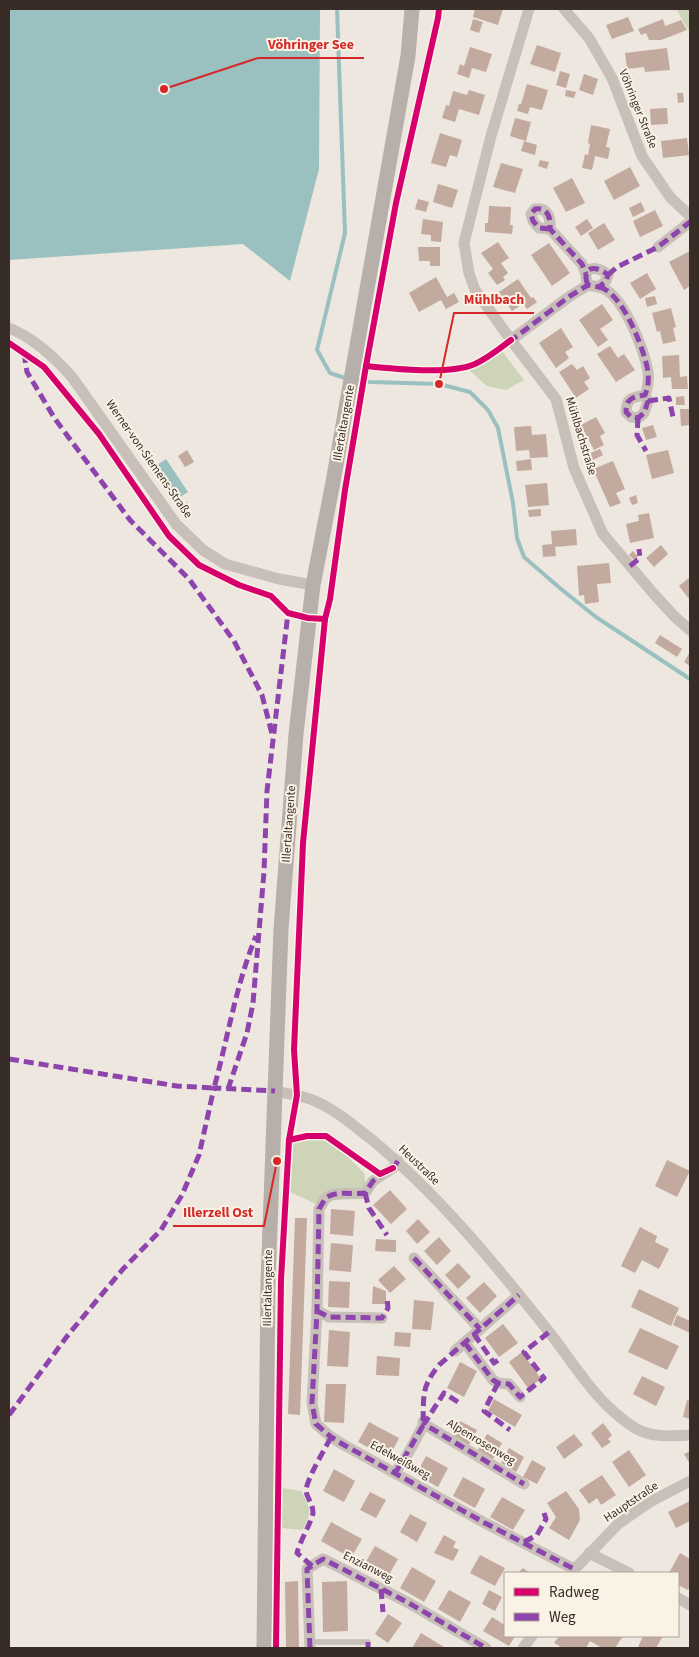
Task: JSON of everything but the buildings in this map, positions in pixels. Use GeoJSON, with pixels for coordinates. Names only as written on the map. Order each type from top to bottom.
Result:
{"type":"FeatureCollection","features":[{"type":"Feature","properties":{"kind":"street","name":"Illertaltangente"},"geometry":{"type":"LineString","coordinates":[[264,1648],[268,1282],[281,929],[296,734],[313,585],[408,56],[412,9]]}},
{"type":"Feature","properties":{"kind":"street","name":"Mühlbachstraße"},"geometry":{"type":"LineString","coordinates":[[529,9],[494,124],[464,243],[469,274],[475,290],[556,399],[574,468],[603,534],[653,593],[690,630]]}},
{"type":"Feature","properties":{"kind":"street","name":"Vöhringer Straße"},"geometry":{"type":"LineString","coordinates":[[564,9],[589,38],[612,78],[642,156],[670,197],[690,216]]}},
{"type":"Feature","properties":{"kind":"street"},"geometry":{"type":"LineString","coordinates":[[658,247],[690,222]]}},
{"type":"Feature","properties":{"kind":"street"},"geometry":{"type":"LineString","coordinates":[[550,229],[582,264],[587,280],[600,288],[606,288],[614,295],[630,320],[646,360],[649,374],[645,395]]}},
{"type":"Feature","properties":{"kind":"street"},"geometry":{"type":"LineString","coordinates":[[511,340],[570,296],[587,280],[592,269],[597,268],[608,275]]}},
{"type":"Feature","properties":{"kind":"street"},"geometry":{"type":"LineString","coordinates":[[600,288],[608,275],[617,268]]}},
{"type":"Feature","properties":{"kind":"street","name":"Werner-von-Siemens-Straße"},"geometry":{"type":"LineString","coordinates":[[9,328],[34,342],[56,359],[72,377],[176,524],[203,550],[225,564],[278,580],[313,585]]}},
{"type":"Feature","properties":{"kind":"street","name":"Heustraße"},"geometry":{"type":"LineString","coordinates":[[275,1091],[314,1101],[340,1114],[398,1162],[471,1237],[606,1406],[637,1429],[662,1437],[690,1435]]}},
{"type":"Feature","properties":{"kind":"street","name":"Edelweißweg"},"geometry":{"type":"LineString","coordinates":[[398,1162],[393,1168],[373,1180],[365,1192],[356,1194],[338,1193],[326,1197],[320,1209],[312,1403],[316,1424],[330,1437],[572,1571]]}},
{"type":"Feature","properties":{"kind":"street"},"geometry":{"type":"LineString","coordinates":[[414,1258],[480,1329]]}},
{"type":"Feature","properties":{"kind":"street"},"geometry":{"type":"LineString","coordinates":[[455,1351],[519,1295]]}},
{"type":"Feature","properties":{"kind":"street"},"geometry":{"type":"LineString","coordinates":[[317,1311],[329,1317],[382,1318]]}},
{"type":"Feature","properties":{"kind":"street"},"geometry":{"type":"LineString","coordinates":[[465,1343],[493,1380],[509,1384],[520,1397]]}},
{"type":"Feature","properties":{"kind":"street","name":"Alpenrosenweg"},"geometry":{"type":"LineString","coordinates":[[394,1472],[397,1470],[424,1423],[524,1484]]}},
{"type":"Feature","properties":{"kind":"street","name":"Hauptstraße"},"geometry":{"type":"LineString","coordinates":[[572,1571],[618,1524],[650,1502],[690,1481]]}},
{"type":"Feature","properties":{"kind":"street"},"geometry":{"type":"LineString","coordinates":[[589,1553],[627,1572]]}},
{"type":"Feature","properties":{"kind":"street","name":"Enzianweg"},"geometry":{"type":"LineString","coordinates":[[310,1645],[307,1569],[323,1559],[407,1602],[486,1648]]}},
{"type":"Feature","properties":{"kind":"street"},"geometry":{"type":"LineString","coordinates":[[679,1599],[690,1605]]}},
{"type":"Feature","properties":{"kind":"lane"},"geometry":{"type":"LineString","coordinates":[[310,1645],[368,1642]]}},
{"type":"Feature","properties":{"kind":"green space"},"geometry":{"type":"Polygon","coordinates":[[[676,9],[690,9],[690,33],[676,9]]]}},
{"type":"Feature","properties":{"kind":"green space"},"geometry":{"type":"Polygon","coordinates":[[[502,351],[524,380],[506,390],[487,386],[469,370],[478,367],[502,351]]]}},
{"type":"Feature","properties":{"kind":"green space"},"geometry":{"type":"Polygon","coordinates":[[[308,1140],[326,1140],[342,1151],[364,1173],[366,1187],[358,1199],[333,1200],[318,1205],[290,1192],[293,1143],[308,1140]]]}},
{"type":"Feature","properties":{"kind":"green space"},"geometry":{"type":"Polygon","coordinates":[[[282,1488],[301,1491],[306,1501],[309,1514],[302,1530],[282,1528],[282,1488]]]}},
{"type":"Feature","properties":{"kind":"water"},"geometry":{"type":"Polygon","coordinates":[[[9,9],[320,9],[319,169],[290,281],[243,244],[9,260],[9,9]]]}},
{"type":"Feature","properties":{"kind":"water"},"geometry":{"type":"Polygon","coordinates":[[[166,459],[188,492],[175,500],[154,467],[166,459]]]}},
{"type":"Feature","properties":{"kind":"waterway"},"geometry":{"type":"LineString","coordinates":[[337,9],[345,233],[317,350],[330,373],[348,379]]}},
{"type":"Feature","properties":{"kind":"waterway"},"geometry":{"type":"LineString","coordinates":[[355,380],[439,384],[470,392],[488,410],[498,428],[513,503],[517,538],[524,557],[596,617],[690,679]]}},
{"type":"Feature","properties":{"kind":"marked path"},"geometry":{"type":"LineString","coordinates":[[550,229],[539,228],[533,221],[531,214],[535,209],[543,210],[548,214],[550,229],[582,264],[586,274]]}},
{"type":"Feature","properties":{"kind":"marked path"},"geometry":{"type":"LineString","coordinates":[[608,275],[617,267],[658,247],[690,222]]}},
{"type":"Feature","properties":{"kind":"marked path"},"geometry":{"type":"LineString","coordinates":[[509,342],[570,296],[588,285],[599,287],[606,281],[608,275],[598,269],[591,269],[586,277],[588,285]]}},
{"type":"Feature","properties":{"kind":"marked path"},"geometry":{"type":"LineString","coordinates":[[599,287],[608,291],[624,310],[646,362],[648,375],[647,389],[645,395],[631,399],[627,404],[626,412],[631,417],[638,418],[644,413],[648,401],[645,395]]}},
{"type":"Feature","properties":{"kind":"marked path"},"geometry":{"type":"LineString","coordinates":[[24,353],[27,372],[55,419],[130,520],[189,579],[234,641],[262,695],[272,734]]}},
{"type":"Feature","properties":{"kind":"marked path"},"geometry":{"type":"LineString","coordinates":[[648,401],[669,398],[673,417]]}},
{"type":"Feature","properties":{"kind":"marked path"},"geometry":{"type":"LineString","coordinates":[[638,418],[637,435],[646,451]]}},
{"type":"Feature","properties":{"kind":"marked path"},"geometry":{"type":"LineString","coordinates":[[630,566],[640,558],[639,549]]}},
{"type":"Feature","properties":{"kind":"marked path"},"geometry":{"type":"LineString","coordinates":[[228,1089],[247,1033],[253,1003],[264,872],[267,791],[288,613]]}},
{"type":"Feature","properties":{"kind":"marked path"},"geometry":{"type":"LineString","coordinates":[[9,1059],[177,1086],[214,1088],[238,992],[256,936]]}},
{"type":"Feature","properties":{"kind":"marked path"},"geometry":{"type":"LineString","coordinates":[[9,1415],[68,1335],[123,1269],[161,1230],[182,1195],[199,1155],[214,1088],[275,1091]]}},
{"type":"Feature","properties":{"kind":"marked path"},"geometry":{"type":"LineString","coordinates":[[398,1161],[393,1168],[373,1181],[365,1193],[335,1194],[325,1199],[319,1209],[317,1311],[312,1403],[316,1424],[344,1445],[485,1523],[574,1569]]}},
{"type":"Feature","properties":{"kind":"marked path"},"geometry":{"type":"LineString","coordinates":[[365,1193],[369,1208],[387,1235]]}},
{"type":"Feature","properties":{"kind":"marked path"},"geometry":{"type":"LineString","coordinates":[[414,1258],[480,1329]]}},
{"type":"Feature","properties":{"kind":"marked path"},"geometry":{"type":"LineString","coordinates":[[394,1472],[424,1424],[423,1405],[426,1386],[433,1373],[439,1365],[519,1295]]}},
{"type":"Feature","properties":{"kind":"marked path"},"geometry":{"type":"LineString","coordinates":[[317,1311],[329,1317],[382,1318],[388,1308],[387,1298]]}},
{"type":"Feature","properties":{"kind":"marked path"},"geometry":{"type":"LineString","coordinates":[[465,1343],[493,1380],[498,1383],[509,1384],[520,1397],[544,1378],[524,1352],[549,1332]]}},
{"type":"Feature","properties":{"kind":"marked path"},"geometry":{"type":"LineString","coordinates":[[474,1334],[494,1363],[498,1360]]}},
{"type":"Feature","properties":{"kind":"marked path"},"geometry":{"type":"LineString","coordinates":[[498,1383],[484,1411],[510,1430]]}},
{"type":"Feature","properties":{"kind":"marked path"},"geometry":{"type":"LineString","coordinates":[[458,1402],[444,1393],[424,1424],[524,1484]]}},
{"type":"Feature","properties":{"kind":"marked path"},"geometry":{"type":"LineString","coordinates":[[312,1566],[297,1553],[313,1513],[306,1491],[312,1472],[331,1437]]}},
{"type":"Feature","properties":{"kind":"marked path"},"geometry":{"type":"LineString","coordinates":[[524,1542],[537,1535],[546,1519],[544,1513]]}},
{"type":"Feature","properties":{"kind":"marked path"},"geometry":{"type":"LineString","coordinates":[[310,1648],[307,1569],[323,1559],[407,1602],[486,1648]]}},
{"type":"Feature","properties":{"kind":"marked path"},"geometry":{"type":"LineString","coordinates":[[381,1589],[383,1612]]}},
{"type":"Feature","properties":{"kind":"marked path"},"geometry":{"type":"LineString","coordinates":[[368,1642],[368,1648]]}},
{"type":"Feature","properties":{"kind":"cycle path"},"geometry":{"type":"LineString","coordinates":[[276,1648],[281,1280],[289,1140],[297,1095],[294,1050],[303,843],[325,619],[330,599],[345,490],[366,366],[396,203],[439,9]]}},
{"type":"Feature","properties":{"kind":"cycle path"},"geometry":{"type":"LineString","coordinates":[[366,366],[421,370],[464,367],[484,359],[511,340]]}},
{"type":"Feature","properties":{"kind":"cycle path"},"geometry":{"type":"LineString","coordinates":[[9,343],[44,367],[99,434],[169,536],[199,565],[239,585],[271,596],[288,613],[308,618],[325,619]]}},
{"type":"Feature","properties":{"kind":"cycle path"},"geometry":{"type":"LineString","coordinates":[[289,1140],[307,1136],[326,1136],[380,1174],[393,1168]]}},
{"type":"Feature","properties":{"kind":"place","name":"Vöhringer See"},"geometry":{"type":"Point","coordinates":[164,89]}},
{"type":"Feature","properties":{"kind":"place","name":"Mühlbach"},"geometry":{"type":"Point","coordinates":[439,384]}},
{"type":"Feature","properties":{"kind":"place","name":"Illerzell Ost"},"geometry":{"type":"Point","coordinates":[277,1161]}}]}
